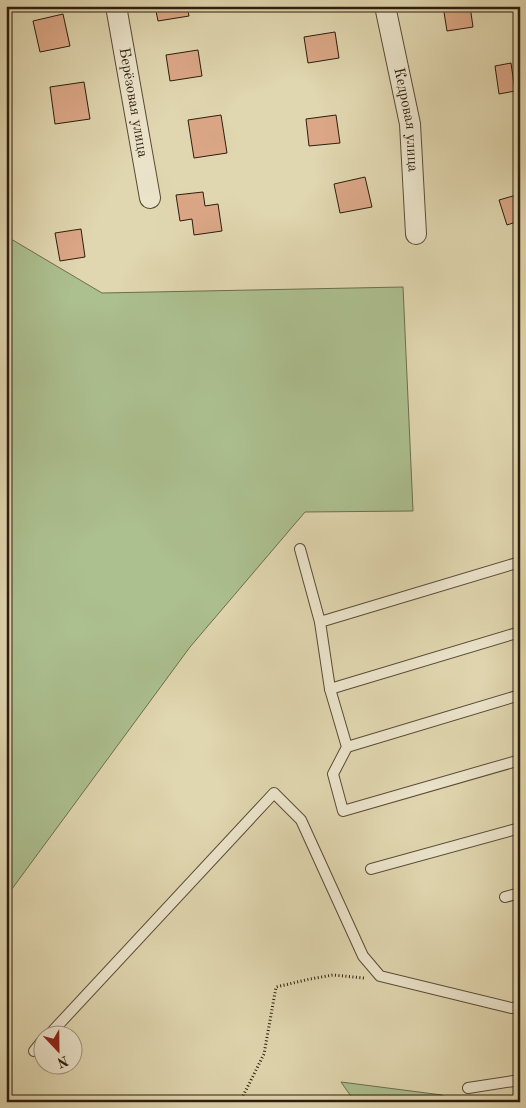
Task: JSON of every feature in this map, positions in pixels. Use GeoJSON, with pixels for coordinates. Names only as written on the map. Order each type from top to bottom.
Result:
{"type":"FeatureCollection","features":[{"type":"Feature","properties":{"kind":"street","name":"Берёзовая улица"},"geometry":{"type":"LineString","coordinates":[[116,6],[150,198]]}},
{"type":"Feature","properties":{"kind":"street","name":"Кедровая улица"},"geometry":{"type":"LineString","coordinates":[[385,6],[410,124],[416,234]]}},
{"type":"Feature","properties":{"kind":"lane"},"geometry":{"type":"LineString","coordinates":[[300,549],[320,622],[330,690],[347,747],[333,774],[343,811],[520,760]]}},
{"type":"Feature","properties":{"kind":"lane"},"geometry":{"type":"LineString","coordinates":[[320,622],[520,562]]}},
{"type":"Feature","properties":{"kind":"lane"},"geometry":{"type":"LineString","coordinates":[[330,690],[520,632]]}},
{"type":"Feature","properties":{"kind":"lane"},"geometry":{"type":"LineString","coordinates":[[347,747],[520,696]]}},
{"type":"Feature","properties":{"kind":"lane"},"geometry":{"type":"LineString","coordinates":[[57,1026],[274,793],[301,820],[363,956],[380,976],[511,1008],[520,1007]]}},
{"type":"Feature","properties":{"kind":"lane"},"geometry":{"type":"LineString","coordinates":[[371,869],[520,828]]}},
{"type":"Feature","properties":{"kind":"lane"},"geometry":{"type":"LineString","coordinates":[[505,896],[520,893]]}},
{"type":"Feature","properties":{"kind":"lane"},"geometry":{"type":"LineString","coordinates":[[468,1088],[520,1080]]}},
{"type":"Feature","properties":{"kind":"path"},"geometry":{"type":"LineString","coordinates":[[240,1102],[264,1054],[276,987],[333,975]]}},
{"type":"Feature","properties":{"kind":"green space"},"geometry":{"type":"Polygon","coordinates":[[[6,236],[102,293],[403,287],[413,511],[305,512],[190,647],[6,897],[6,236]]]}},
{"type":"Feature","properties":{"kind":"green space"},"geometry":{"type":"Polygon","coordinates":[[[341,1082],[442,1095],[451,1102],[355,1102],[341,1082]]]}},
{"type":"Feature","properties":{"kind":"building"},"geometry":{"type":"Polygon","coordinates":[[[155,6],[187,6],[189,16],[158,21],[155,6]]]}},
{"type":"Feature","properties":{"kind":"building"},"geometry":{"type":"Polygon","coordinates":[[[443,6],[470,6],[473,27],[447,31],[443,6]]]}},
{"type":"Feature","properties":{"kind":"building"},"geometry":{"type":"Polygon","coordinates":[[[63,14],[70,46],[40,52],[33,21],[63,14]]]}},
{"type":"Feature","properties":{"kind":"building"},"geometry":{"type":"Polygon","coordinates":[[[335,32],[339,58],[308,63],[304,37],[335,32]]]}},
{"type":"Feature","properties":{"kind":"building"},"geometry":{"type":"Polygon","coordinates":[[[198,50],[202,76],[170,81],[166,55],[198,50]]]}},
{"type":"Feature","properties":{"kind":"building"},"geometry":{"type":"Polygon","coordinates":[[[511,63],[515,91],[499,94],[495,66],[511,63]]]}},
{"type":"Feature","properties":{"kind":"building"},"geometry":{"type":"Polygon","coordinates":[[[84,82],[90,119],[55,124],[50,87],[84,82]]]}},
{"type":"Feature","properties":{"kind":"building"},"geometry":{"type":"Polygon","coordinates":[[[221,115],[227,153],[194,158],[188,120],[221,115]]]}},
{"type":"Feature","properties":{"kind":"building"},"geometry":{"type":"Polygon","coordinates":[[[336,115],[340,143],[309,146],[306,119],[336,115]]]}},
{"type":"Feature","properties":{"kind":"building"},"geometry":{"type":"Polygon","coordinates":[[[365,177],[372,207],[340,213],[334,184],[365,177]]]}},
{"type":"Feature","properties":{"kind":"building"},"geometry":{"type":"Polygon","coordinates":[[[203,192],[205,206],[218,204],[222,231],[194,235],[192,219],[180,221],[176,195],[203,192]]]}},
{"type":"Feature","properties":{"kind":"building"},"geometry":{"type":"Polygon","coordinates":[[[520,194],[520,225],[519,221],[507,225],[499,200],[520,194]]]}},
{"type":"Feature","properties":{"kind":"building"},"geometry":{"type":"Polygon","coordinates":[[[81,229],[85,257],[60,261],[55,233],[81,229]]]}}]}
